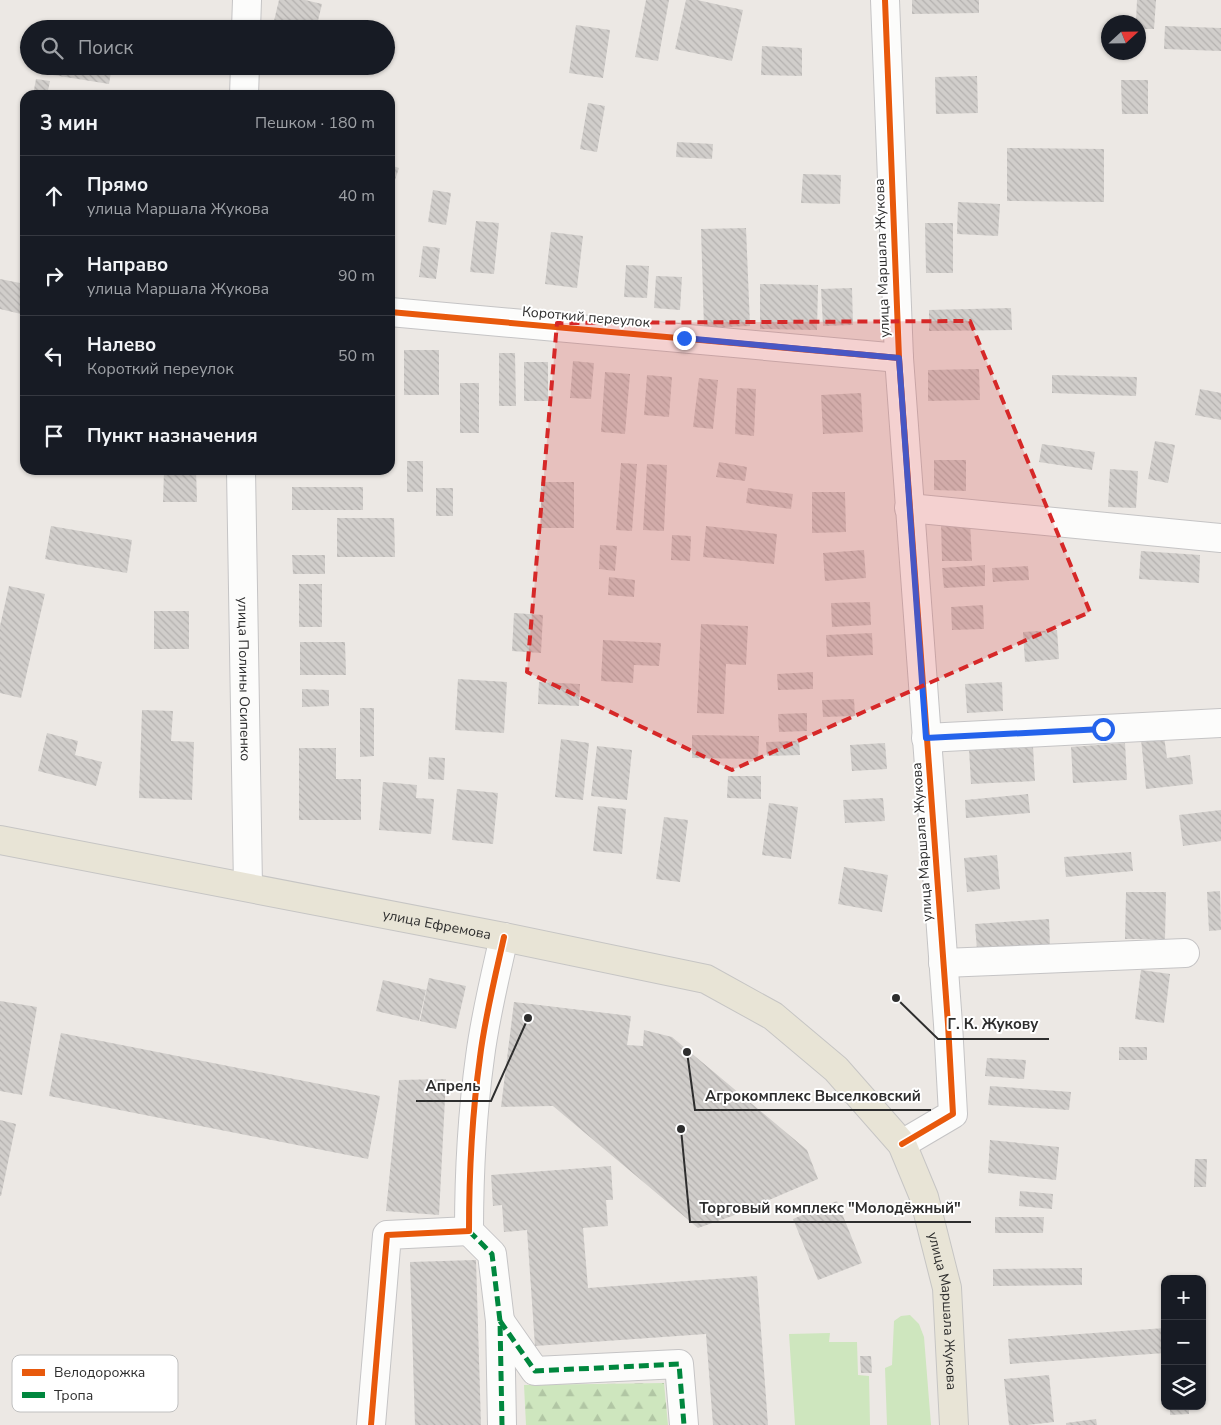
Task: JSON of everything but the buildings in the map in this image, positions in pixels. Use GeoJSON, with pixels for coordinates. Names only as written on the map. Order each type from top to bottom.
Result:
{"type":"FeatureCollection","features":[{"type":"Feature","properties":{"kind":"main road","name":"улица Ефремова"},"geometry":{"type":"LineString","coordinates":[[0,840],[504,937],[706,979],[773,1016],[836,1069],[902,1144]]}},
{"type":"Feature","properties":{"kind":"main road","name":"улица Маршала Жукова"},"geometry":{"type":"LineString","coordinates":[[902,1144],[924,1197],[947,1288],[954,1425]]}},
{"type":"Feature","properties":{"kind":"street"},"geometry":{"type":"LineString","coordinates":[[246,20],[247,0]]}},
{"type":"Feature","properties":{"kind":"street","name":"улица Маршала Жукова"},"geometry":{"type":"LineString","coordinates":[[885,0],[899,358],[953,1114],[902,1144]]}},
{"type":"Feature","properties":{"kind":"street"},"geometry":{"type":"LineString","coordinates":[[244,90],[245,75]]}},
{"type":"Feature","properties":{"kind":"street","name":"Короткий переулок"},"geometry":{"type":"LineString","coordinates":[[395,312],[899,358]]}},
{"type":"Feature","properties":{"kind":"street","name":"улица Полины Осипенко"},"geometry":{"type":"LineString","coordinates":[[241,475],[248,887]]}},
{"type":"Feature","properties":{"kind":"street"},"geometry":{"type":"LineString","coordinates":[[909,508],[1221,538]]}},
{"type":"Feature","properties":{"kind":"street"},"geometry":{"type":"LineString","coordinates":[[926,738],[1221,723]]}},
{"type":"Feature","properties":{"kind":"street"},"geometry":{"type":"LineString","coordinates":[[502,1425],[500,1321],[492,1254],[469,1231],[472,1121],[480,1055],[504,937]]}},
{"type":"Feature","properties":{"kind":"street"},"geometry":{"type":"LineString","coordinates":[[943,963],[1185,952]]}},
{"type":"Feature","properties":{"kind":"street"},"geometry":{"type":"LineString","coordinates":[[372,1425],[387,1235],[469,1231]]}},
{"type":"Feature","properties":{"kind":"street"},"geometry":{"type":"LineString","coordinates":[[500,1321],[535,1371],[679,1364],[684,1425]]}},
{"type":"Feature","properties":{"kind":"highlighted area"},"geometry":{"type":"Polygon","coordinates":[[[970,321],[1090,612],[732,770],[527,672],[557,323],[970,321]]]}},
{"type":"Feature","properties":{"kind":"green space"},"geometry":{"type":"Polygon","coordinates":[[[910,1315],[919,1324],[924,1337],[931,1425],[887,1425],[885,1368],[892,1365],[894,1321],[901,1316],[910,1315]]]}},
{"type":"Feature","properties":{"kind":"green space"},"geometry":{"type":"Polygon","coordinates":[[[830,1333],[829,1342],[857,1342],[858,1375],[869,1376],[870,1425],[795,1425],[789,1334],[830,1333]]]}},
{"type":"Feature","properties":{"kind":"green space"},"geometry":{"type":"Polygon","coordinates":[[[664,1383],[668,1425],[526,1425],[524,1385],[664,1383]]]}},
{"type":"Feature","properties":{"kind":"marked path"},"geometry":{"type":"LineString","coordinates":[[469,1231],[492,1254],[500,1321],[502,1425]]}},
{"type":"Feature","properties":{"kind":"marked path"},"geometry":{"type":"LineString","coordinates":[[500,1321],[535,1371],[679,1364],[684,1425]]}},
{"type":"Feature","properties":{"kind":"cycle path"},"geometry":{"type":"LineString","coordinates":[[885,0],[899,358],[953,1114],[902,1144]]}},
{"type":"Feature","properties":{"kind":"cycle path"},"geometry":{"type":"LineString","coordinates":[[395,312],[899,358]]}},
{"type":"Feature","properties":{"kind":"cycle path"},"geometry":{"type":"LineString","coordinates":[[371,1425],[387,1235],[469,1231],[472,1144],[477,1079],[487,1012],[504,937]]}},
{"type":"Feature","properties":{"kind":"place","name":"Г. К. Жукову"},"geometry":{"type":"Point","coordinates":[896,998]}},
{"type":"Feature","properties":{"kind":"place","name":"Апрель"},"geometry":{"type":"Point","coordinates":[528,1018]}},
{"type":"Feature","properties":{"kind":"place","name":"Агрокомплекс Выселковский"},"geometry":{"type":"Point","coordinates":[687,1052]}},
{"type":"Feature","properties":{"kind":"place","name":"Торговый комплекс \"Молодёжный\""},"geometry":{"type":"Point","coordinates":[681,1129]}},
{"type":"Feature","properties":{"kind":"route"},"geometry":{"type":"LineString","coordinates":[[684,338],[899,358],[926,738],[1103,729]]}}]}
